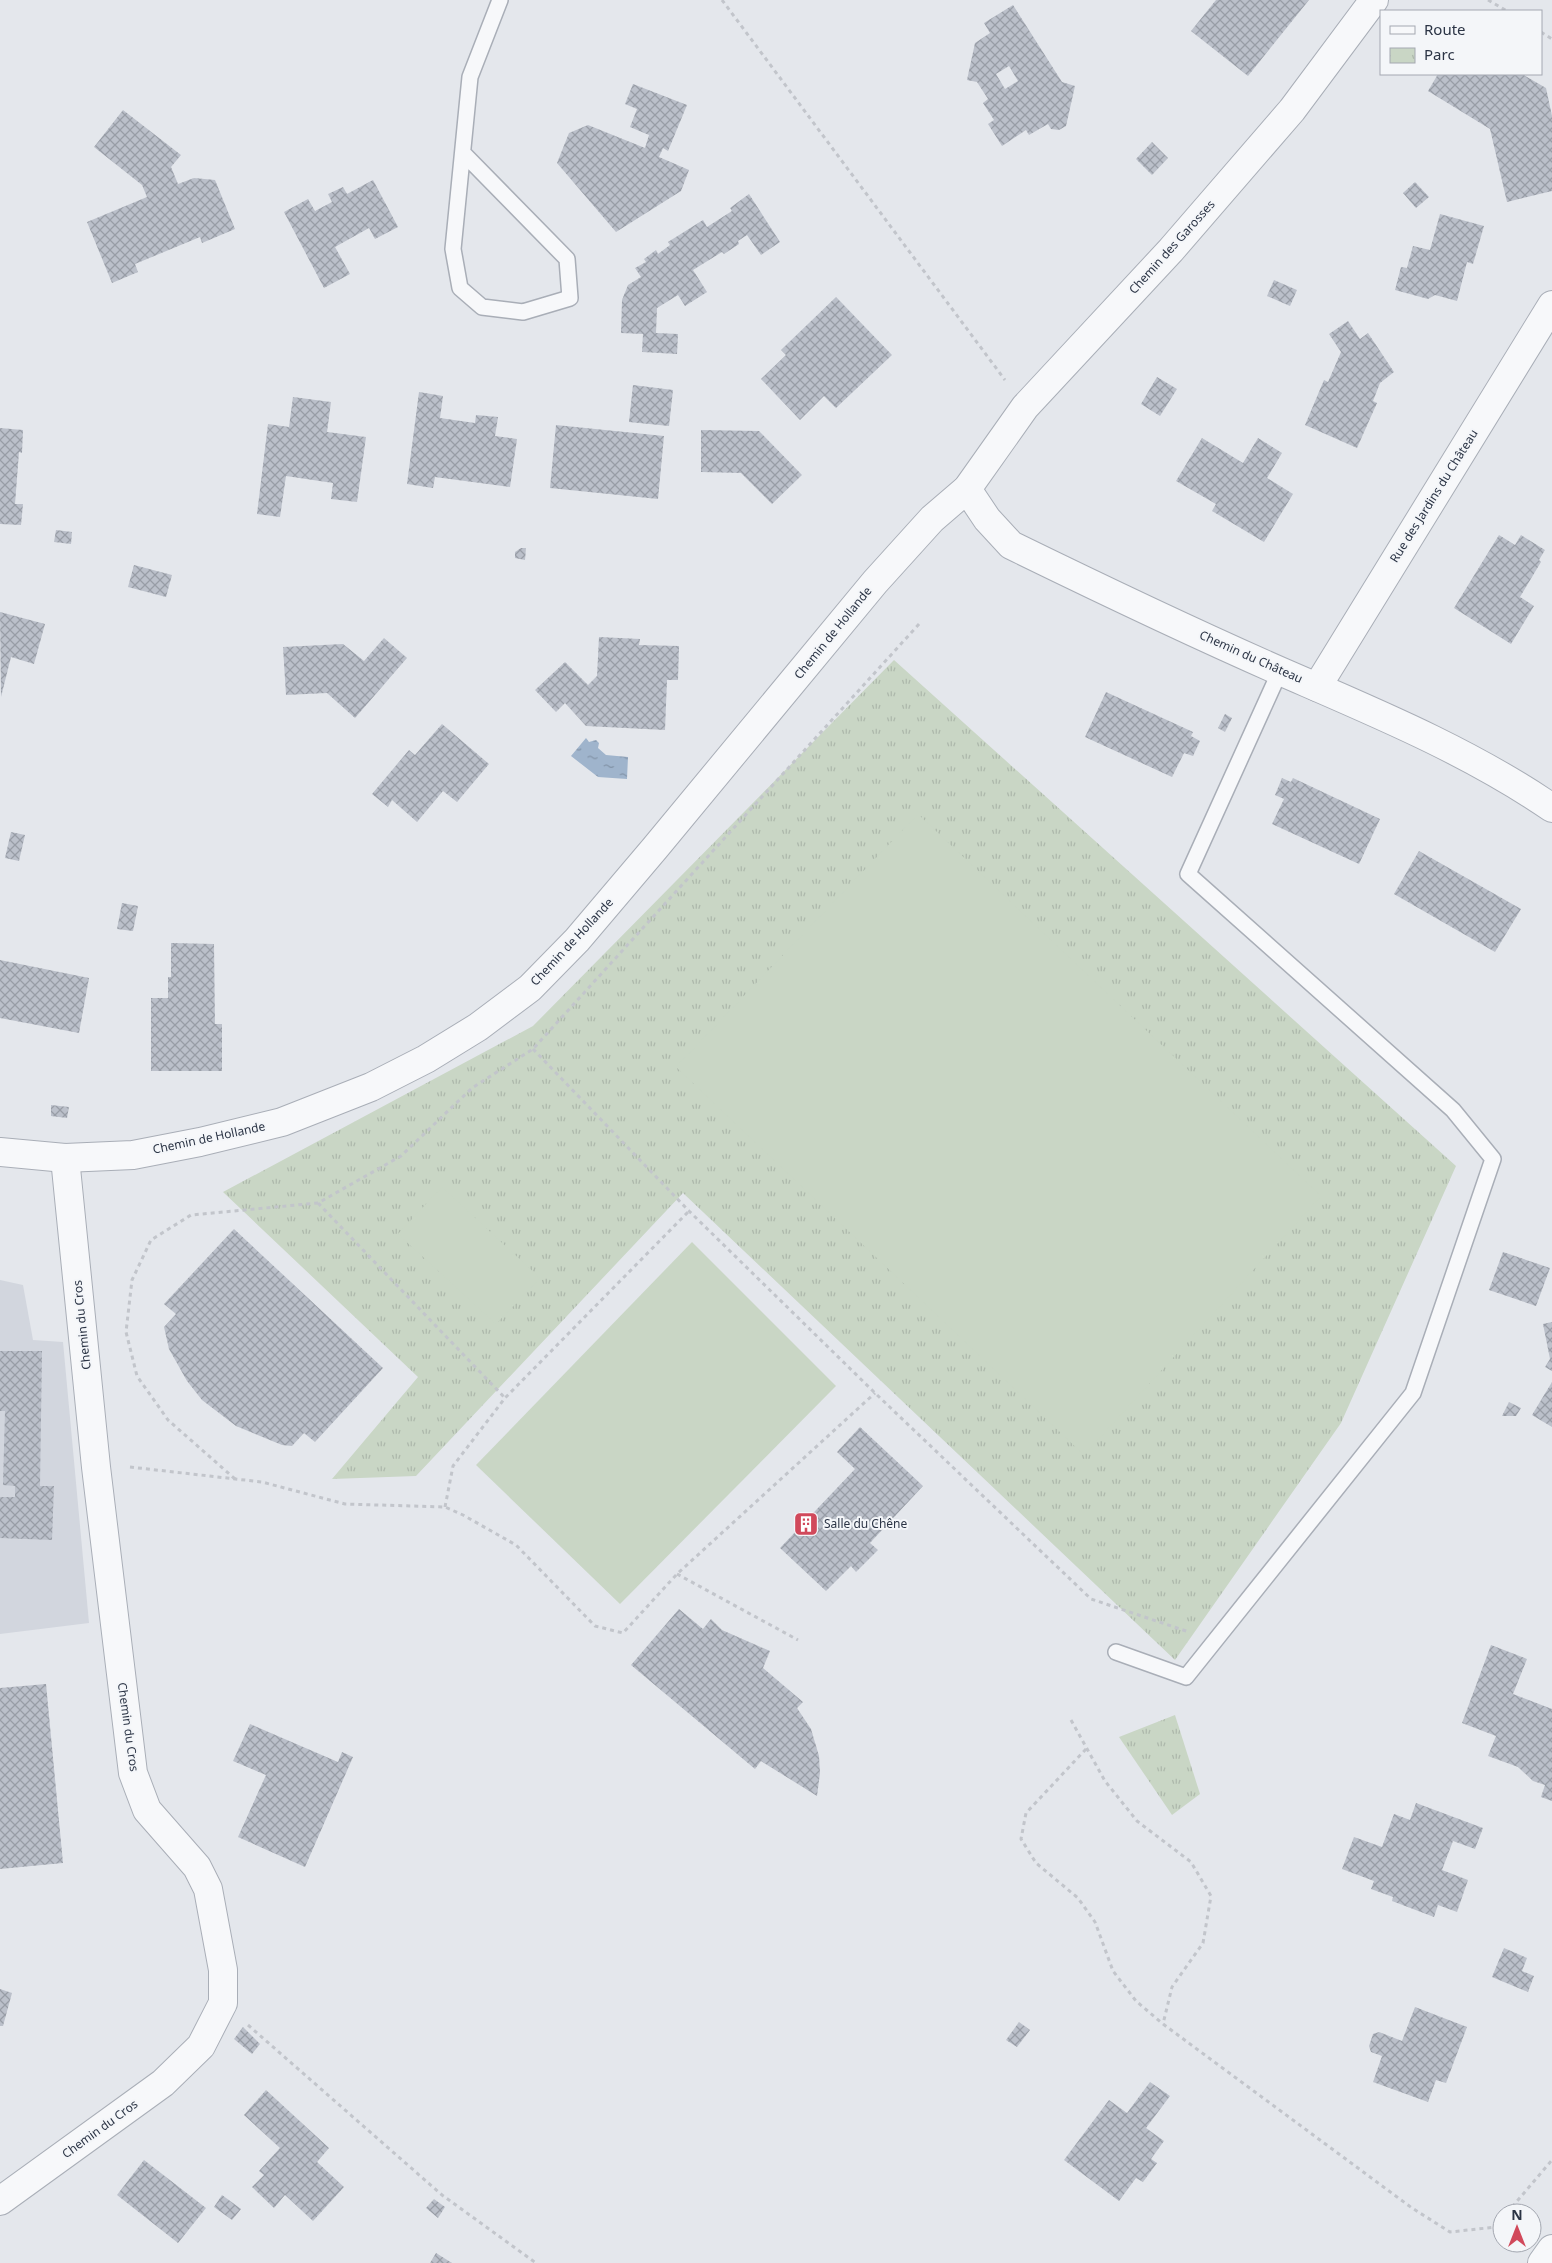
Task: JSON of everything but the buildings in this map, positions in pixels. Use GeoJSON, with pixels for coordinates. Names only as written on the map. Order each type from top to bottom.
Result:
{"type":"FeatureCollection","features":[{"type":"Feature","properties":{"kind":"street","name":"Chemin des Garosses"},"geometry":{"type":"LineString","coordinates":[[966,489],[1025,407],[1171,250],[1292,110],[1374,0]]}},
{"type":"Feature","properties":{"kind":"street","name":"Rue des Jardins du Château"},"geometry":{"type":"LineString","coordinates":[[1317,687],[1552,306]]}},
{"type":"Feature","properties":{"kind":"street","name":"Chemin du Château"},"geometry":{"type":"LineString","coordinates":[[966,489],[987,519],[1011,545],[1280,671],[1386,716],[1506,778],[1552,808]]}},
{"type":"Feature","properties":{"kind":"street","name":"Chemin de Hollande"},"geometry":{"type":"LineString","coordinates":[[0,1152],[65,1158],[133,1154],[200,1142],[282,1122],[371,1087],[426,1059],[478,1027],[530,988],[577,940],[875,582],[932,519],[966,489]]}},
{"type":"Feature","properties":{"kind":"street","name":"Chemin du Cros"},"geometry":{"type":"LineString","coordinates":[[0,2200],[163,2083],[202,2046],[223,2003],[223,1970],[208,1889],[197,1867],[147,1810],[133,1773],[96,1467],[65,1158]]}},
{"type":"Feature","properties":{"kind":"street"},"geometry":{"type":"LineString","coordinates":[[1542,2263],[1552,2249]]}},
{"type":"Feature","properties":{"kind":"lane"},"geometry":{"type":"LineString","coordinates":[[463,153],[567,259],[570,298],[524,312],[482,307],[460,288],[453,249],[470,78],[500,0]]}},
{"type":"Feature","properties":{"kind":"lane"},"geometry":{"type":"LineString","coordinates":[[1116,1652],[1186,1677],[1413,1394],[1493,1160],[1453,1110],[1188,874],[1280,671]]}},
{"type":"Feature","properties":{"kind":"path"},"geometry":{"type":"LineString","coordinates":[[722,0],[1025,407]]}},
{"type":"Feature","properties":{"kind":"path"},"geometry":{"type":"LineString","coordinates":[[1488,0],[1505,10]]}},
{"type":"Feature","properties":{"kind":"path"},"geometry":{"type":"LineString","coordinates":[[533,1049],[689,1210],[875,1394],[1091,1599],[1216,1640]]}},
{"type":"Feature","properties":{"kind":"path"},"geometry":{"type":"LineString","coordinates":[[318,1203],[505,1398]]}},
{"type":"Feature","properties":{"kind":"path"},"geometry":{"type":"LineString","coordinates":[[445,1507],[453,1466],[505,1398],[689,1210]]}},
{"type":"Feature","properties":{"kind":"path"},"geometry":{"type":"LineString","coordinates":[[96,1467],[127,1466],[262,1482],[345,1504],[445,1507],[516,1545],[595,1626],[623,1633],[677,1574],[875,1394]]}},
{"type":"Feature","properties":{"kind":"path"},"geometry":{"type":"LineString","coordinates":[[677,1574],[798,1640]]}},
{"type":"Feature","properties":{"kind":"path"},"geometry":{"type":"LineString","coordinates":[[1071,1720],[1105,1781],[1137,1821],[1190,1862],[1211,1896],[1203,1943],[1172,1987],[1163,2024]]}},
{"type":"Feature","properties":{"kind":"path"},"geometry":{"type":"LineString","coordinates":[[1087,1749],[1026,1813],[1021,1839],[1036,1863],[1078,1898],[1095,1922],[1113,1972],[1136,2001],[1163,2024],[1404,2202],[1450,2232],[1492,2227]]}},
{"type":"Feature","properties":{"kind":"path"},"geometry":{"type":"LineString","coordinates":[[223,2003],[442,2196],[536,2263]]}},
{"type":"Feature","properties":{"kind":"path"},"geometry":{"type":"LineString","coordinates":[[1515,2203],[1552,2160]]}},
{"type":"Feature","properties":{"kind":"shaded area"},"geometry":{"type":"Polygon","coordinates":[[[0,1280],[23,1285],[33,1340],[63,1342],[89,1623],[0,1634],[0,1280]]]}},
{"type":"Feature","properties":{"kind":"green space"},"geometry":{"type":"Polygon","coordinates":[[[894,660],[1456,1166],[1341,1423],[1175,1660],[683,1193],[416,1476],[332,1479],[418,1377],[223,1192],[533,1026],[894,660]]]}},
{"type":"Feature","properties":{"kind":"green space"},"geometry":{"type":"Polygon","coordinates":[[[918,814],[1321,1196],[1084,1455],[676,1067],[918,814]]]}},
{"type":"Feature","properties":{"kind":"green space"},"geometry":{"type":"Polygon","coordinates":[[[442,1187],[540,1278],[496,1324],[398,1234],[442,1187]]]}},
{"type":"Feature","properties":{"kind":"green space"},"geometry":{"type":"Polygon","coordinates":[[[692,1242],[836,1386],[620,1604],[476,1465],[692,1242]]]}},
{"type":"Feature","properties":{"kind":"green space"},"geometry":{"type":"Polygon","coordinates":[[[1175,1715],[1200,1794],[1172,1815],[1119,1737],[1175,1715]]]}},
{"type":"Feature","properties":{"kind":"water"},"geometry":{"type":"Polygon","coordinates":[[[586,738],[589,742],[596,740],[599,743],[598,748],[606,755],[628,757],[627,779],[598,777],[571,756],[586,738]]]}},
{"type":"Feature","properties":{"kind":"place","name":"Salle du Chêne"},"geometry":{"type":"Point","coordinates":[806,1524]}}]}
